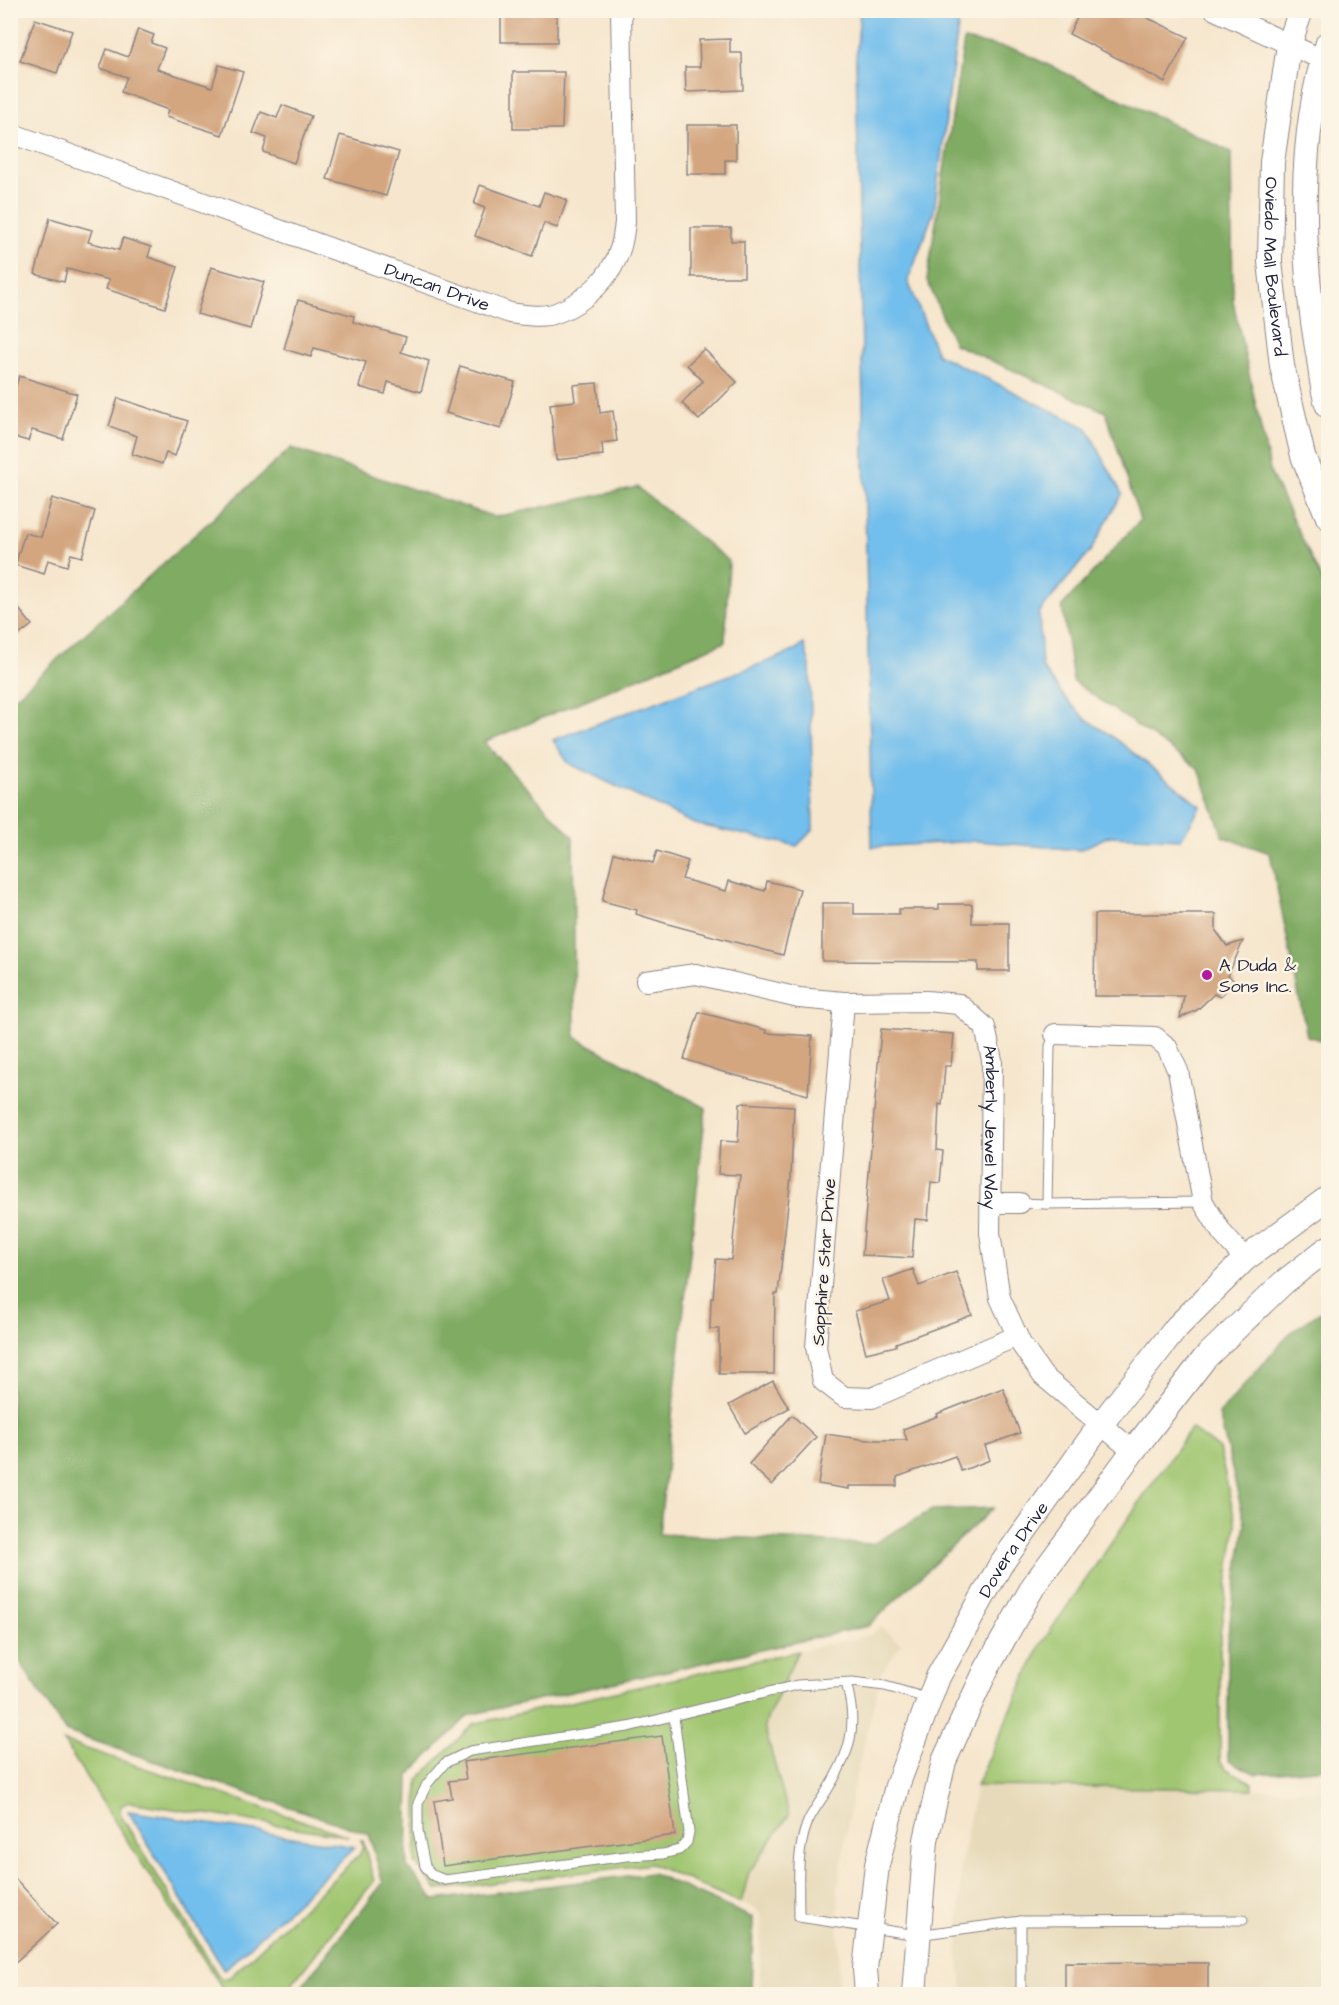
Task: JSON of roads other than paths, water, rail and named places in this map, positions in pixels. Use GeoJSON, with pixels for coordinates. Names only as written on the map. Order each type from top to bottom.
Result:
{"type":"FeatureCollection","features":[{"type":"Feature","properties":{"kind":"street","name":"Duncan Drive"},"geometry":{"type":"LineString","coordinates":[[10,133],[510,313],[534,316],[555,313],[578,302],[595,288],[609,271],[620,250],[625,222],[621,10]]}},
{"type":"Feature","properties":{"kind":"street"},"geometry":{"type":"LineString","coordinates":[[1215,10],[1289,45],[1326,51]]}},
{"type":"Feature","properties":{"kind":"street","name":"Oviedo Mall Boulevard"},"geometry":{"type":"LineString","coordinates":[[1301,10],[1289,45],[1272,162],[1270,262],[1282,366],[1303,456],[1329,517]]}},
{"type":"Feature","properties":{"kind":"street","name":"Oviedo Mall Boulevard"},"geometry":{"type":"LineString","coordinates":[[1326,51],[1310,127],[1304,223],[1310,301],[1329,406]]}},
{"type":"Feature","properties":{"kind":"street","name":"Amberly Jewel Way"},"geometry":{"type":"LineString","coordinates":[[646,981],[696,974],[799,998],[844,1002],[927,1001],[959,1004],[984,1027],[992,1060],[990,1233],[1000,1298],[1017,1336],[1043,1376],[1133,1451]]}},
{"type":"Feature","properties":{"kind":"street","name":"Sapphire Star Drive"},"geometry":{"type":"LineString","coordinates":[[844,1002],[816,1347],[823,1381],[844,1397],[872,1398],[1017,1336]]}},
{"type":"Feature","properties":{"kind":"street"},"geometry":{"type":"LineString","coordinates":[[1055,1034],[1155,1037],[1167,1047],[1178,1071],[1203,1202],[1222,1233],[1245,1259]]}},
{"type":"Feature","properties":{"kind":"street","name":"Dovera Drive"},"geometry":{"type":"LineString","coordinates":[[867,1995],[865,1969],[877,1865],[897,1786],[938,1677],[1001,1564],[1101,1424],[1177,1327],[1245,1259],[1329,1198]]}},
{"type":"Feature","properties":{"kind":"street"},"geometry":{"type":"LineString","coordinates":[[990,1203],[1020,1203]]}},
{"type":"Feature","properties":{"kind":"street","name":"Dovera Drive"},"geometry":{"type":"LineString","coordinates":[[914,1995],[926,1840],[944,1761],[986,1670],[1034,1586],[1133,1451],[1205,1358],[1283,1283],[1329,1248]]}},
{"type":"Feature","properties":{"kind":"lane"},"geometry":{"type":"LineString","coordinates":[[1047,1204],[1050,1046],[1055,1034]]}},
{"type":"Feature","properties":{"kind":"lane"},"geometry":{"type":"LineString","coordinates":[[1020,1203],[1203,1202]]}},
{"type":"Feature","properties":{"kind":"lane"},"geometry":{"type":"LineString","coordinates":[[674,1717],[688,1832],[687,1842],[679,1850],[663,1854],[627,1856],[445,1880],[432,1875],[425,1866],[418,1831],[418,1803],[427,1784],[445,1763],[470,1750],[628,1727],[797,1685],[846,1683],[885,1686],[930,1699]]}},
{"type":"Feature","properties":{"kind":"lane"},"geometry":{"type":"LineString","coordinates":[[846,1683],[852,1702],[850,1743],[846,1758],[836,1777],[808,1822],[802,1842],[799,1917],[870,1926],[917,1935],[1021,1921],[1243,1920]]}},
{"type":"Feature","properties":{"kind":"lane"},"geometry":{"type":"LineString","coordinates":[[1021,1921],[1021,1995]]}},
{"type":"Feature","properties":{"kind":"water"},"geometry":{"type":"Polygon","coordinates":[[[860,11],[960,11],[934,211],[908,281],[937,354],[1087,428],[1122,494],[1091,550],[1039,613],[1042,667],[1065,698],[1086,719],[1116,739],[1201,806],[1181,839],[1109,836],[1079,850],[978,841],[872,847],[856,60],[860,11]]]}},
{"type":"Feature","properties":{"kind":"water"},"geometry":{"type":"Polygon","coordinates":[[[804,644],[810,665],[813,830],[797,846],[694,824],[568,763],[553,740],[790,653],[804,644]]]}},
{"type":"Feature","properties":{"kind":"water"},"geometry":{"type":"Polygon","coordinates":[[[128,1811],[355,1847],[224,1970],[128,1811]]]}},
{"type":"Feature","properties":{"kind":"place","name":"A Duda & Sons Inc."},"geometry":{"type":"Point","coordinates":[1207,975]}}]}
